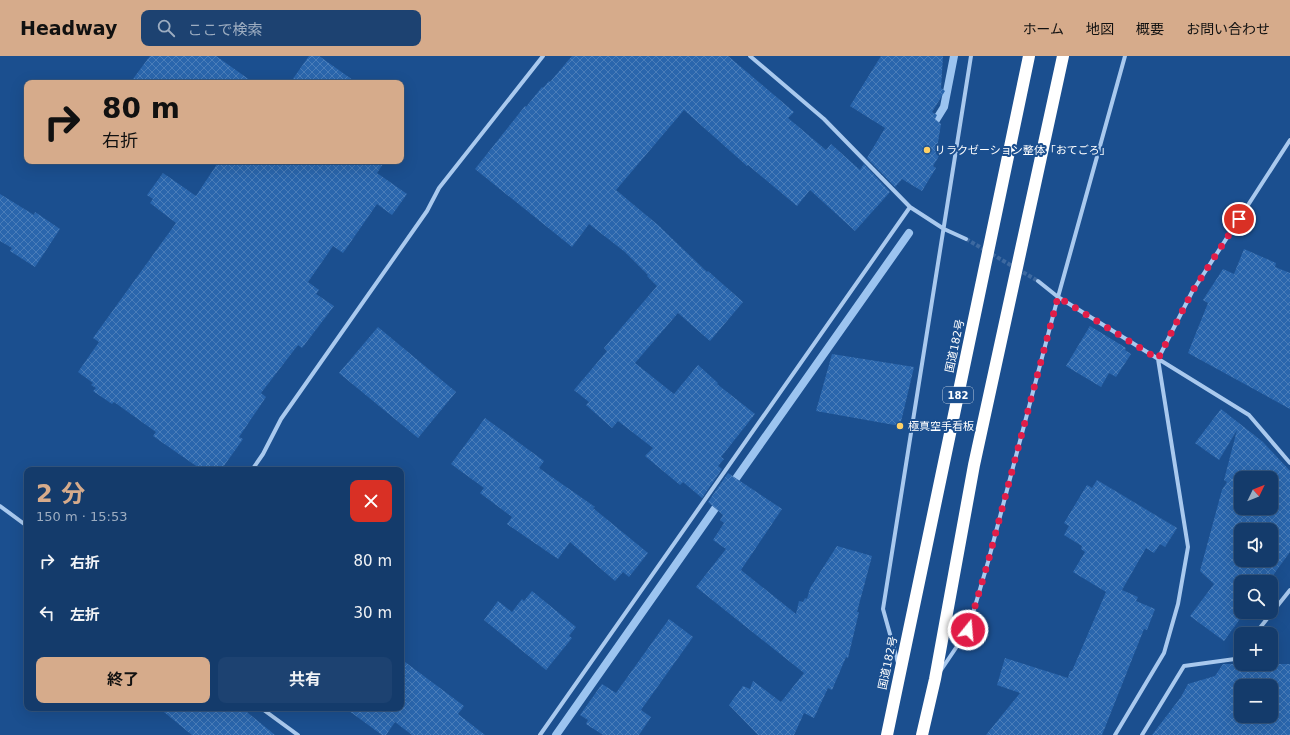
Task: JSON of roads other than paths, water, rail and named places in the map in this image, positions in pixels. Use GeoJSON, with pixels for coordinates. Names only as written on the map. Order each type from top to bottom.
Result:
{"type":"FeatureCollection","features":[{"type":"Feature","properties":{"kind":"highway","name":"国道182号"},"geometry":{"type":"LineString","coordinates":[[887,735],[1029,56]]}},
{"type":"Feature","properties":{"kind":"highway","name":"182"},"geometry":{"type":"LineString","coordinates":[[922,735],[935,679],[974,465],[1063,56]]}},
{"type":"Feature","properties":{"kind":"street"},"geometry":{"type":"LineString","coordinates":[[254,467],[263,454],[281,419],[398,250],[427,211],[439,188],[543,56]]}},
{"type":"Feature","properties":{"kind":"street"},"geometry":{"type":"LineString","coordinates":[[750,56],[824,119],[910,207],[944,229],[966,239]]}},
{"type":"Feature","properties":{"kind":"street"},"geometry":{"type":"LineString","coordinates":[[900,671],[883,610],[971,56]]}},
{"type":"Feature","properties":{"kind":"street"},"geometry":{"type":"LineString","coordinates":[[935,679],[968,630],[988,562],[1058,297],[1125,56]]}},
{"type":"Feature","properties":{"kind":"street"},"geometry":{"type":"LineString","coordinates":[[1115,735],[1164,653],[1178,604],[1188,547],[1158,359],[1192,292],[1290,140]]}},
{"type":"Feature","properties":{"kind":"street"},"geometry":{"type":"LineString","coordinates":[[540,735],[910,207]]}},
{"type":"Feature","properties":{"kind":"street"},"geometry":{"type":"LineString","coordinates":[[1038,281],[1058,297],[1249,415],[1290,463]]}},
{"type":"Feature","properties":{"kind":"street"},"geometry":{"type":"LineString","coordinates":[[0,506],[24,524]]}},
{"type":"Feature","properties":{"kind":"street"},"geometry":{"type":"LineString","coordinates":[[1261,627],[1290,590]]}},
{"type":"Feature","properties":{"kind":"street"},"geometry":{"type":"LineString","coordinates":[[1142,735],[1184,666],[1234,659]]}},
{"type":"Feature","properties":{"kind":"street"},"geometry":{"type":"LineString","coordinates":[[266,711],[298,735]]}},
{"type":"Feature","properties":{"kind":"waterway"},"geometry":{"type":"LineString","coordinates":[[931,128],[944,107],[954,56]]}},
{"type":"Feature","properties":{"kind":"waterway"},"geometry":{"type":"LineString","coordinates":[[730,487],[909,233]]}},
{"type":"Feature","properties":{"kind":"waterway"},"geometry":{"type":"LineString","coordinates":[[556,735],[721,500]]}},
{"type":"Feature","properties":{"kind":"tunnel"},"geometry":{"type":"LineString","coordinates":[[966,239],[1038,281]]}},
{"type":"Feature","properties":{"kind":"place","name":"リラクゼーション整体「おてごろ」"},"geometry":{"type":"Point","coordinates":[927,150]}},
{"type":"Feature","properties":{"kind":"place","name":"極真空手看板"},"geometry":{"type":"Point","coordinates":[900,426]}}]}
